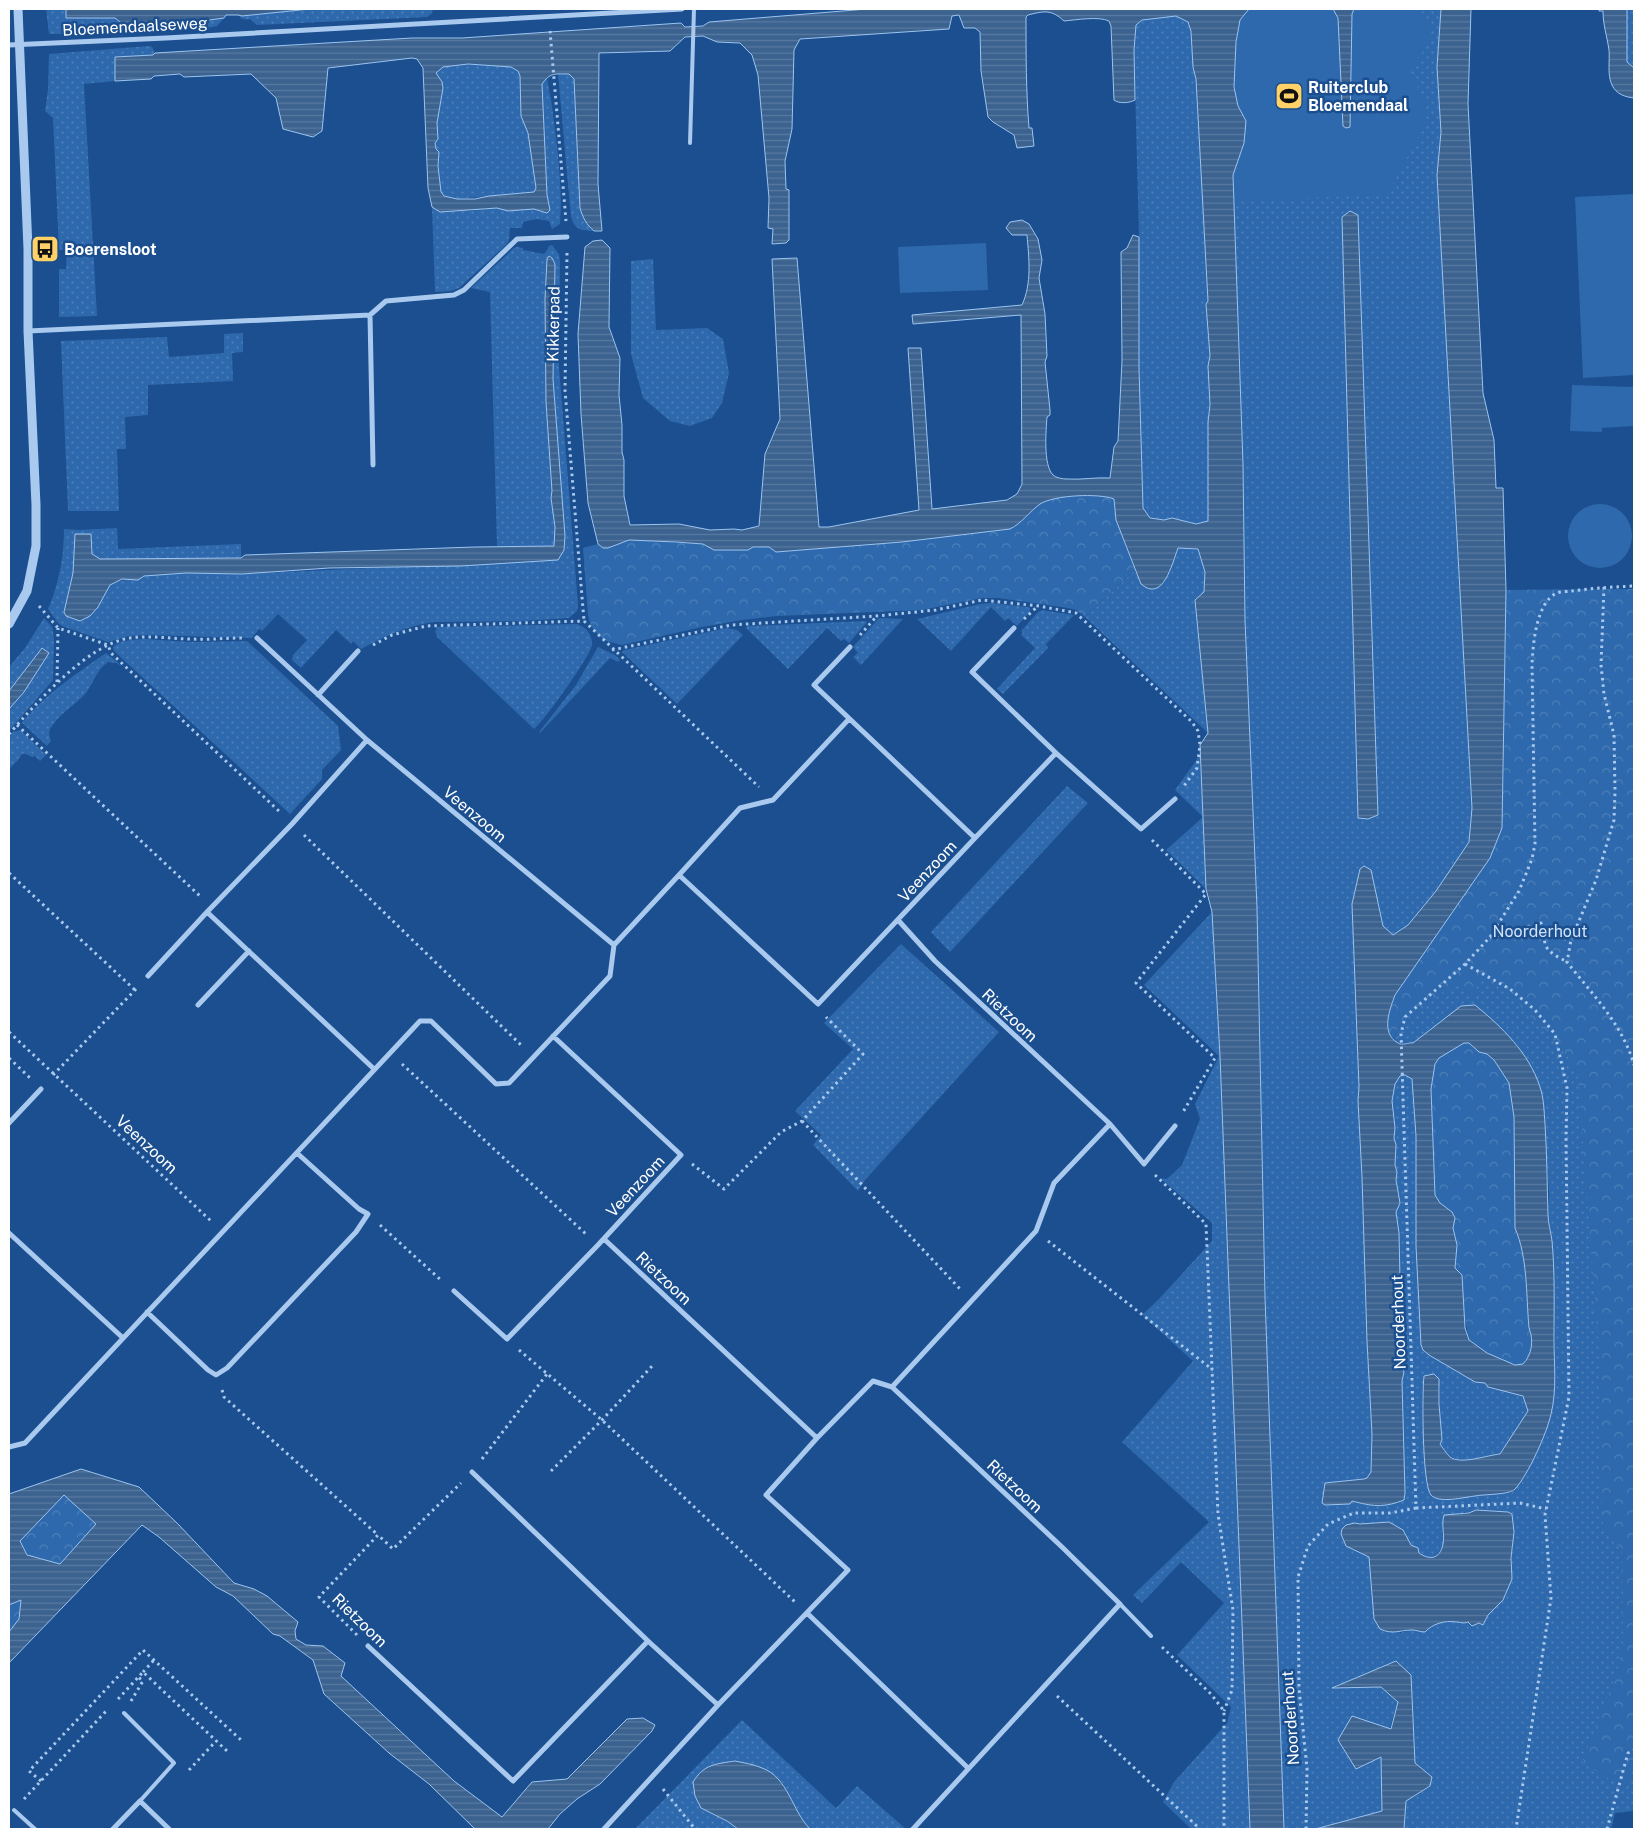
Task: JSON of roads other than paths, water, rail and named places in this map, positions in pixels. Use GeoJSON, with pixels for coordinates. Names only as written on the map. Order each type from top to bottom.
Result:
{"type":"FeatureCollection","features":[{"type":"Feature","properties":{"kind":"street"},"geometry":{"type":"LineString","coordinates":[[9,624],[26,591],[36,546],[36,495],[28,332],[28,249],[18,9]]}},
{"type":"Feature","properties":{"kind":"street","name":"Bloemendaalseweg"},"geometry":{"type":"LineString","coordinates":[[9,45],[682,9]]}},
{"type":"Feature","properties":{"kind":"street"},"geometry":{"type":"LineString","coordinates":[[28,332],[370,315],[386,301],[440,297],[454,295],[464,290],[517,239],[567,237]]}},
{"type":"Feature","properties":{"kind":"street"},"geometry":{"type":"LineString","coordinates":[[370,315],[373,466]]}},
{"type":"Feature","properties":{"kind":"street"},"geometry":{"type":"LineString","coordinates":[[1014,628],[972,672],[1056,753],[1141,829],[1175,799]]}},
{"type":"Feature","properties":{"kind":"street","name":"Veenzoom"},"geometry":{"type":"LineString","coordinates":[[257,638],[367,740],[614,945]]}},
{"type":"Feature","properties":{"kind":"street","name":"Veenzoom"},"geometry":{"type":"LineString","coordinates":[[679,876],[818,1004],[975,838],[814,685],[850,647]]}},
{"type":"Feature","properties":{"kind":"street"},"geometry":{"type":"LineString","coordinates":[[318,695],[358,651]]}},
{"type":"Feature","properties":{"kind":"street"},"geometry":{"type":"LineString","coordinates":[[9,1447],[25,1443],[420,1021],[431,1021],[496,1084],[509,1083],[610,976],[614,945],[740,808],[773,800],[849,720]]}},
{"type":"Feature","properties":{"kind":"street"},"geometry":{"type":"LineString","coordinates":[[148,976],[292,824],[367,740]]}},
{"type":"Feature","properties":{"kind":"street"},"geometry":{"type":"LineString","coordinates":[[975,838],[1056,753]]}},
{"type":"Feature","properties":{"kind":"street"},"geometry":{"type":"LineString","coordinates":[[207,912],[374,1069]]}},
{"type":"Feature","properties":{"kind":"street","name":"Rietzoom"},"geometry":{"type":"LineString","coordinates":[[898,920],[935,962],[1110,1124],[1144,1164],[1175,1126]]}},
{"type":"Feature","properties":{"kind":"street"},"geometry":{"type":"LineString","coordinates":[[198,1006],[249,951]]}},
{"type":"Feature","properties":{"kind":"street","name":"Veenzoom"},"geometry":{"type":"LineString","coordinates":[[454,1291],[507,1339],[604,1239],[681,1155],[553,1036]]}},
{"type":"Feature","properties":{"kind":"street"},"geometry":{"type":"LineString","coordinates":[[9,1122],[41,1089]]}},
{"type":"Feature","properties":{"kind":"street"},"geometry":{"type":"LineString","coordinates":[[604,1829],[718,1705],[848,1570],[766,1495],[817,1438],[873,1381],[892,1387],[1036,1231],[1054,1183],[1110,1124]]}},
{"type":"Feature","properties":{"kind":"street"},"geometry":{"type":"LineString","coordinates":[[147,1312],[208,1370],[216,1375],[227,1368],[356,1232],[368,1214],[359,1209],[297,1152]]}},
{"type":"Feature","properties":{"kind":"street"},"geometry":{"type":"LineString","coordinates":[[9,1233],[123,1338]]}},
{"type":"Feature","properties":{"kind":"street","name":"Rietzoom"},"geometry":{"type":"LineString","coordinates":[[604,1239],[817,1438]]}},
{"type":"Feature","properties":{"kind":"street","name":"Rietzoom"},"geometry":{"type":"LineString","coordinates":[[892,1387],[1120,1604]]}},
{"type":"Feature","properties":{"kind":"street"},"geometry":{"type":"LineString","coordinates":[[472,1472],[648,1641],[718,1705]]}},
{"type":"Feature","properties":{"kind":"street"},"geometry":{"type":"LineString","coordinates":[[913,1829],[1120,1604]]}},
{"type":"Feature","properties":{"kind":"street"},"geometry":{"type":"LineString","coordinates":[[807,1614],[968,1768]]}},
{"type":"Feature","properties":{"kind":"street","name":"Rietzoom"},"geometry":{"type":"LineString","coordinates":[[368,1646],[513,1781],[648,1641]]}},
{"type":"Feature","properties":{"kind":"street"},"geometry":{"type":"LineString","coordinates":[[113,1829],[140,1801],[169,1829]]}},
{"type":"Feature","properties":{"kind":"lane"},"geometry":{"type":"LineString","coordinates":[[690,143],[694,9]]}},
{"type":"Feature","properties":{"kind":"lane","name":"Rietzoom"},"geometry":{"type":"LineString","coordinates":[[1120,1604],[1151,1636]]}},
{"type":"Feature","properties":{"kind":"lane"},"geometry":{"type":"LineString","coordinates":[[124,1713],[174,1764],[140,1801]]}},
{"type":"Feature","properties":{"kind":"lane"},"geometry":{"type":"LineString","coordinates":[[14,1810],[35,1829]]}},
{"type":"Feature","properties":{"kind":"place","name":"Ruiterclub Bloemendaal"},"geometry":{"type":"Point","coordinates":[1289,96]}},
{"type":"Feature","properties":{"kind":"place","name":"Boerensloot"},"geometry":{"type":"Point","coordinates":[45,249]}},
{"type":"Feature","properties":{"kind":"park label","name":"Noorderhout"},"geometry":{"type":"Point","coordinates":[1540,931]}}]}
